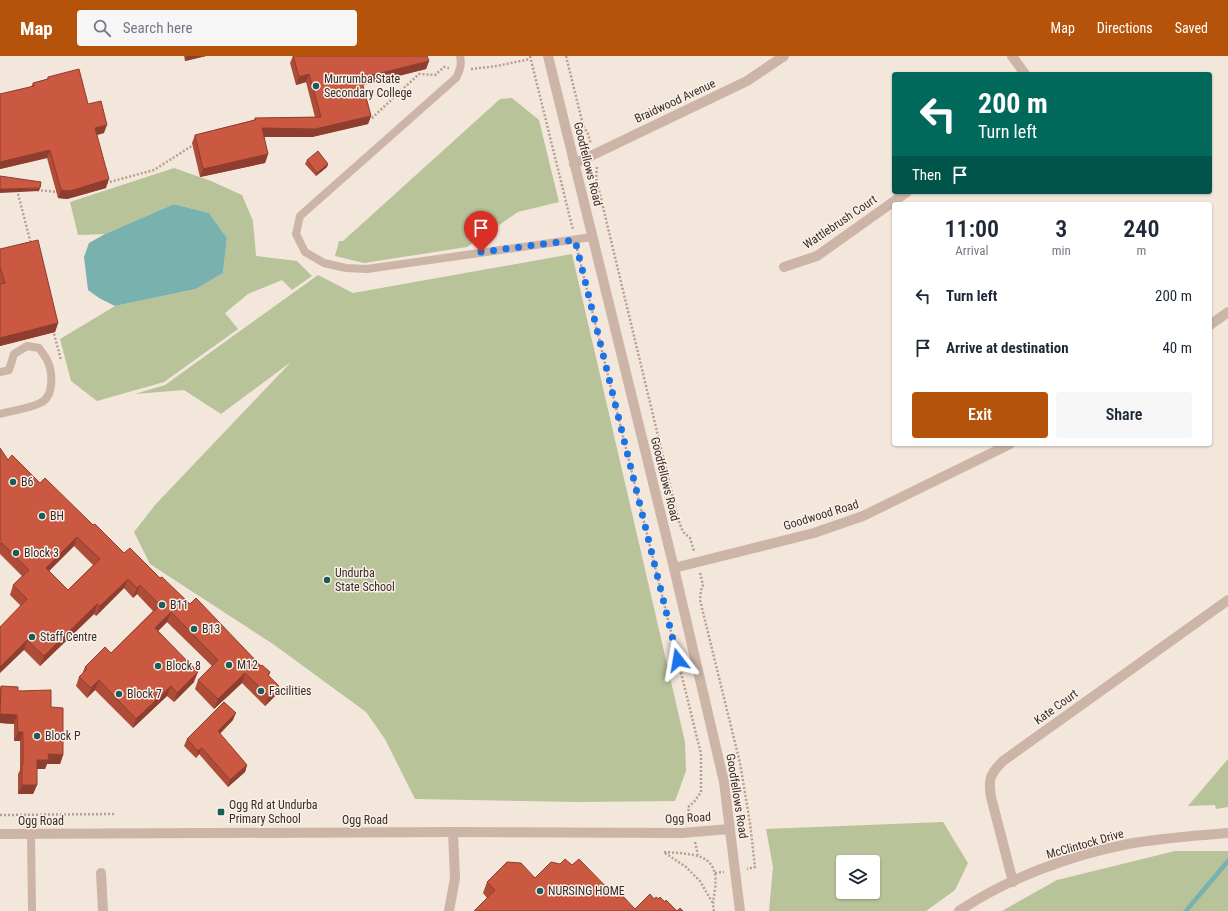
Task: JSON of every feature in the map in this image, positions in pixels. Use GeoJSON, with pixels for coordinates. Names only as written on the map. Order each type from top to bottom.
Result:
{"type":"FeatureCollection","features":[{"type":"Feature","properties":{"kind":"street","name":"Goodfellows Road"},"geometry":{"type":"LineString","coordinates":[[548,56],[674,568],[724,782],[740,911]]}},
{"type":"Feature","properties":{"kind":"street","name":"Braidwood Avenue"},"geometry":{"type":"LineString","coordinates":[[574,164],[747,81],[784,56]]}},
{"type":"Feature","properties":{"kind":"street"},"geometry":{"type":"LineString","coordinates":[[1012,56],[1024,72]]}},
{"type":"Feature","properties":{"kind":"street","name":"Wattlebrush Court"},"geometry":{"type":"LineString","coordinates":[[893,202],[904,194]]}},
{"type":"Feature","properties":{"kind":"street","name":"Wattlebrush Court"},"geometry":{"type":"LineString","coordinates":[[784,267],[817,256],[892,203]]}},
{"type":"Feature","properties":{"kind":"street"},"geometry":{"type":"LineString","coordinates":[[1212,324],[1228,312]]}},
{"type":"Feature","properties":{"kind":"street","name":"Goodwood Road"},"geometry":{"type":"LineString","coordinates":[[674,568],[814,532],[863,516],[1006,446]]}},
{"type":"Feature","properties":{"kind":"street","name":"Kate Court"},"geometry":{"type":"LineString","coordinates":[[1012,882],[991,797],[989,785],[993,771],[1003,761],[1228,600]]}},
{"type":"Feature","properties":{"kind":"street","name":"Ogg Road"},"geometry":{"type":"LineString","coordinates":[[0,834],[693,832],[729,829]]}},
{"type":"Feature","properties":{"kind":"street"},"geometry":{"type":"LineString","coordinates":[[449,911],[455,878],[453,832]]}},
{"type":"Feature","properties":{"kind":"street","name":"McClintock Drive"},"geometry":{"type":"LineString","coordinates":[[959,911],[970,903],[1012,882],[1066,860],[1128,844],[1178,837],[1228,833]]}},
{"type":"Feature","properties":{"kind":"street"},"geometry":{"type":"LineString","coordinates":[[101,873],[103,911]]}},
{"type":"Feature","properties":{"kind":"lane"},"geometry":{"type":"LineString","coordinates":[[460,56],[462,62],[456,78],[300,216],[296,234],[304,252],[324,263],[346,268],[367,269],[592,237]]}},
{"type":"Feature","properties":{"kind":"lane"},"geometry":{"type":"LineString","coordinates":[[0,372],[9,370],[14,354],[27,346],[38,348],[46,358],[52,383],[49,393],[41,403],[0,414]]}},
{"type":"Feature","properties":{"kind":"lane"},"geometry":{"type":"LineString","coordinates":[[32,834],[32,911]]}},
{"type":"Feature","properties":{"kind":"path"},"geometry":{"type":"LineString","coordinates":[[566,56],[583,125],[588,134],[594,155],[597,169],[596,178],[678,519],[684,532],[690,538],[703,585],[700,600],[740,763],[750,823],[755,867],[715,873]]}},
{"type":"Feature","properties":{"kind":"path"},"geometry":{"type":"LineString","coordinates":[[364,120],[372,118],[419,74],[435,75],[444,67],[460,70],[497,66],[530,57],[701,754],[701,792],[694,802],[688,807],[698,855]]}},
{"type":"Feature","properties":{"kind":"path"},"geometry":{"type":"LineString","coordinates":[[104,183],[154,170],[190,147],[198,146]]}},
{"type":"Feature","properties":{"kind":"path"},"geometry":{"type":"LineString","coordinates":[[11,188],[24,189]]}},
{"type":"Feature","properties":{"kind":"path"},"geometry":{"type":"LineString","coordinates":[[16,188],[32,250]]}},
{"type":"Feature","properties":{"kind":"path"},"geometry":{"type":"LineString","coordinates":[[31,189],[61,192]]}},
{"type":"Feature","properties":{"kind":"path"},"geometry":{"type":"LineString","coordinates":[[50,370],[62,366],[52,327]]}},
{"type":"Feature","properties":{"kind":"path"},"geometry":{"type":"LineString","coordinates":[[0,815],[116,814]]}},
{"type":"Feature","properties":{"kind":"path"},"geometry":{"type":"LineString","coordinates":[[712,903],[715,889],[715,873],[709,862],[698,855],[664,852],[686,867],[700,881],[712,903],[714,911]]}},
{"type":"Feature","properties":{"kind":"green space"},"geometry":{"type":"Polygon","coordinates":[[[512,98],[539,120],[559,202],[518,212],[467,247],[364,263],[335,256],[339,241],[343,241],[500,99],[512,98]]]}},
{"type":"Feature","properties":{"kind":"green space"},"geometry":{"type":"Polygon","coordinates":[[[174,168],[211,181],[242,195],[253,221],[256,256],[297,261],[312,276],[292,290],[282,280],[248,294],[225,313],[238,329],[164,382],[97,401],[71,381],[60,339],[115,306],[196,289],[223,273],[227,238],[209,213],[174,204],[105,234],[78,235],[70,202],[174,168]]]}},
{"type":"Feature","properties":{"kind":"green space","name":"Undurba State School"},"geometry":{"type":"Polygon","coordinates":[[[572,254],[685,742],[686,771],[675,801],[579,802],[415,799],[385,739],[366,712],[273,644],[150,564],[134,532],[155,505],[291,362],[221,414],[184,390],[135,394],[165,385],[318,275],[353,293],[572,254]]]}},
{"type":"Feature","properties":{"kind":"green space"},"geometry":{"type":"Polygon","coordinates":[[[1228,759],[1228,807],[1216,809],[1215,805],[1188,806],[1228,759]]]}},
{"type":"Feature","properties":{"kind":"green space"},"geometry":{"type":"Polygon","coordinates":[[[943,822],[968,863],[955,890],[926,911],[769,911],[773,867],[766,829],[943,822]]]}},
{"type":"Feature","properties":{"kind":"green space"},"geometry":{"type":"Polygon","coordinates":[[[1175,851],[1228,851],[1228,911],[1002,911],[1057,880],[1175,851]]]}},
{"type":"Feature","properties":{"kind":"water"},"geometry":{"type":"Polygon","coordinates":[[[174,204],[209,213],[227,238],[223,273],[196,289],[115,306],[99,298],[88,290],[84,257],[89,243],[105,234],[174,204]]]}},
{"type":"Feature","properties":{"kind":"building"},"geometry":{"type":"Polygon","coordinates":[[[293,56],[427,56],[429,61],[361,78],[371,116],[315,129],[262,128],[268,154],[203,169],[195,135],[255,120],[255,118],[321,117],[309,74],[299,77],[293,56]]]}},
{"type":"Feature","properties":{"kind":"building"},"geometry":{"type":"Polygon","coordinates":[[[79,69],[88,104],[101,101],[107,125],[95,128],[109,179],[70,191],[61,190],[50,150],[0,162],[0,94],[34,86],[33,83],[48,79],[48,77],[79,69]]]}},
{"type":"Feature","properties":{"kind":"building"},"geometry":{"type":"Polygon","coordinates":[[[318,151],[328,164],[317,173],[307,160],[318,151]]]}},
{"type":"Feature","properties":{"kind":"building"},"geometry":{"type":"Polygon","coordinates":[[[0,176],[41,182],[40,188],[0,189],[0,176]]]}},
{"type":"Feature","properties":{"kind":"building"},"geometry":{"type":"Polygon","coordinates":[[[38,240],[58,323],[0,338],[0,284],[5,283],[0,267],[0,249],[38,240]]]}},
{"type":"Feature","properties":{"kind":"building"},"geometry":{"type":"Polygon","coordinates":[[[0,448],[8,460],[12,455],[40,483],[45,478],[124,553],[130,548],[160,578],[162,577],[190,604],[196,598],[261,666],[262,665],[270,672],[268,675],[279,686],[269,696],[245,673],[218,699],[198,680],[218,660],[171,612],[155,628],[198,672],[177,693],[171,686],[136,719],[99,680],[91,688],[79,677],[87,669],[85,667],[105,647],[111,653],[160,605],[140,585],[137,588],[128,579],[100,606],[97,604],[44,656],[27,640],[0,667],[0,627],[27,599],[13,585],[29,570],[2,543],[0,545],[0,448]],[[77,537],[46,568],[68,590],[100,559],[77,537]]]}},
{"type":"Feature","properties":{"kind":"building"},"geometry":{"type":"Polygon","coordinates":[[[1,686],[18,687],[18,691],[51,690],[51,707],[63,708],[63,755],[48,754],[49,760],[37,760],[37,785],[22,785],[23,732],[18,732],[17,715],[0,714],[1,686]]]}},
{"type":"Feature","properties":{"kind":"building"},"geometry":{"type":"Polygon","coordinates":[[[224,702],[236,713],[218,731],[247,765],[230,780],[202,748],[198,751],[187,739],[224,702]]]}},
{"type":"Feature","properties":{"kind":"building"},"geometry":{"type":"Polygon","coordinates":[[[565,859],[572,865],[579,859],[617,898],[621,894],[635,909],[650,894],[654,899],[656,897],[659,899],[660,897],[665,902],[666,900],[677,911],[474,911],[495,890],[487,882],[507,862],[521,863],[535,878],[551,862],[560,864],[565,859]]]}},
{"type":"Feature","properties":{"kind":"waterway"},"geometry":{"type":"LineString","coordinates":[[1186,911],[1228,861]]}},
{"type":"Feature","properties":{"kind":"place","name":"Murrumba State Secondary College"},"geometry":{"type":"Point","coordinates":[316,86]}},
{"type":"Feature","properties":{"kind":"place","name":"B6"},"geometry":{"type":"Point","coordinates":[13,482]}},
{"type":"Feature","properties":{"kind":"place","name":"BH"},"geometry":{"type":"Point","coordinates":[42,516]}},
{"type":"Feature","properties":{"kind":"place","name":"Block 3"},"geometry":{"type":"Point","coordinates":[16,553]}},
{"type":"Feature","properties":{"kind":"place","name":"Undurba State School"},"geometry":{"type":"Point","coordinates":[327,580]}},
{"type":"Feature","properties":{"kind":"place","name":"B11"},"geometry":{"type":"Point","coordinates":[162,605]}},
{"type":"Feature","properties":{"kind":"place","name":"B13"},"geometry":{"type":"Point","coordinates":[194,629]}},
{"type":"Feature","properties":{"kind":"place","name":"Staff Centre"},"geometry":{"type":"Point","coordinates":[32,637]}},
{"type":"Feature","properties":{"kind":"place","name":"M12"},"geometry":{"type":"Point","coordinates":[229,665]}},
{"type":"Feature","properties":{"kind":"place","name":"Block 8"},"geometry":{"type":"Point","coordinates":[158,666]}},
{"type":"Feature","properties":{"kind":"place","name":"Facilities"},"geometry":{"type":"Point","coordinates":[261,691]}},
{"type":"Feature","properties":{"kind":"place","name":"Block 7"},"geometry":{"type":"Point","coordinates":[119,694]}},
{"type":"Feature","properties":{"kind":"place","name":"Block P"},"geometry":{"type":"Point","coordinates":[37,736]}},
{"type":"Feature","properties":{"kind":"place","name":"Ogg Rd at Undurba Primary School"},"geometry":{"type":"Point","coordinates":[221,812]}},
{"type":"Feature","properties":{"kind":"place","name":"NURSING HOME"},"geometry":{"type":"Point","coordinates":[540,891]}},
{"type":"Feature","properties":{"kind":"route"},"geometry":{"type":"LineString","coordinates":[[481,252],[575,240],[678,660]]}}]}
